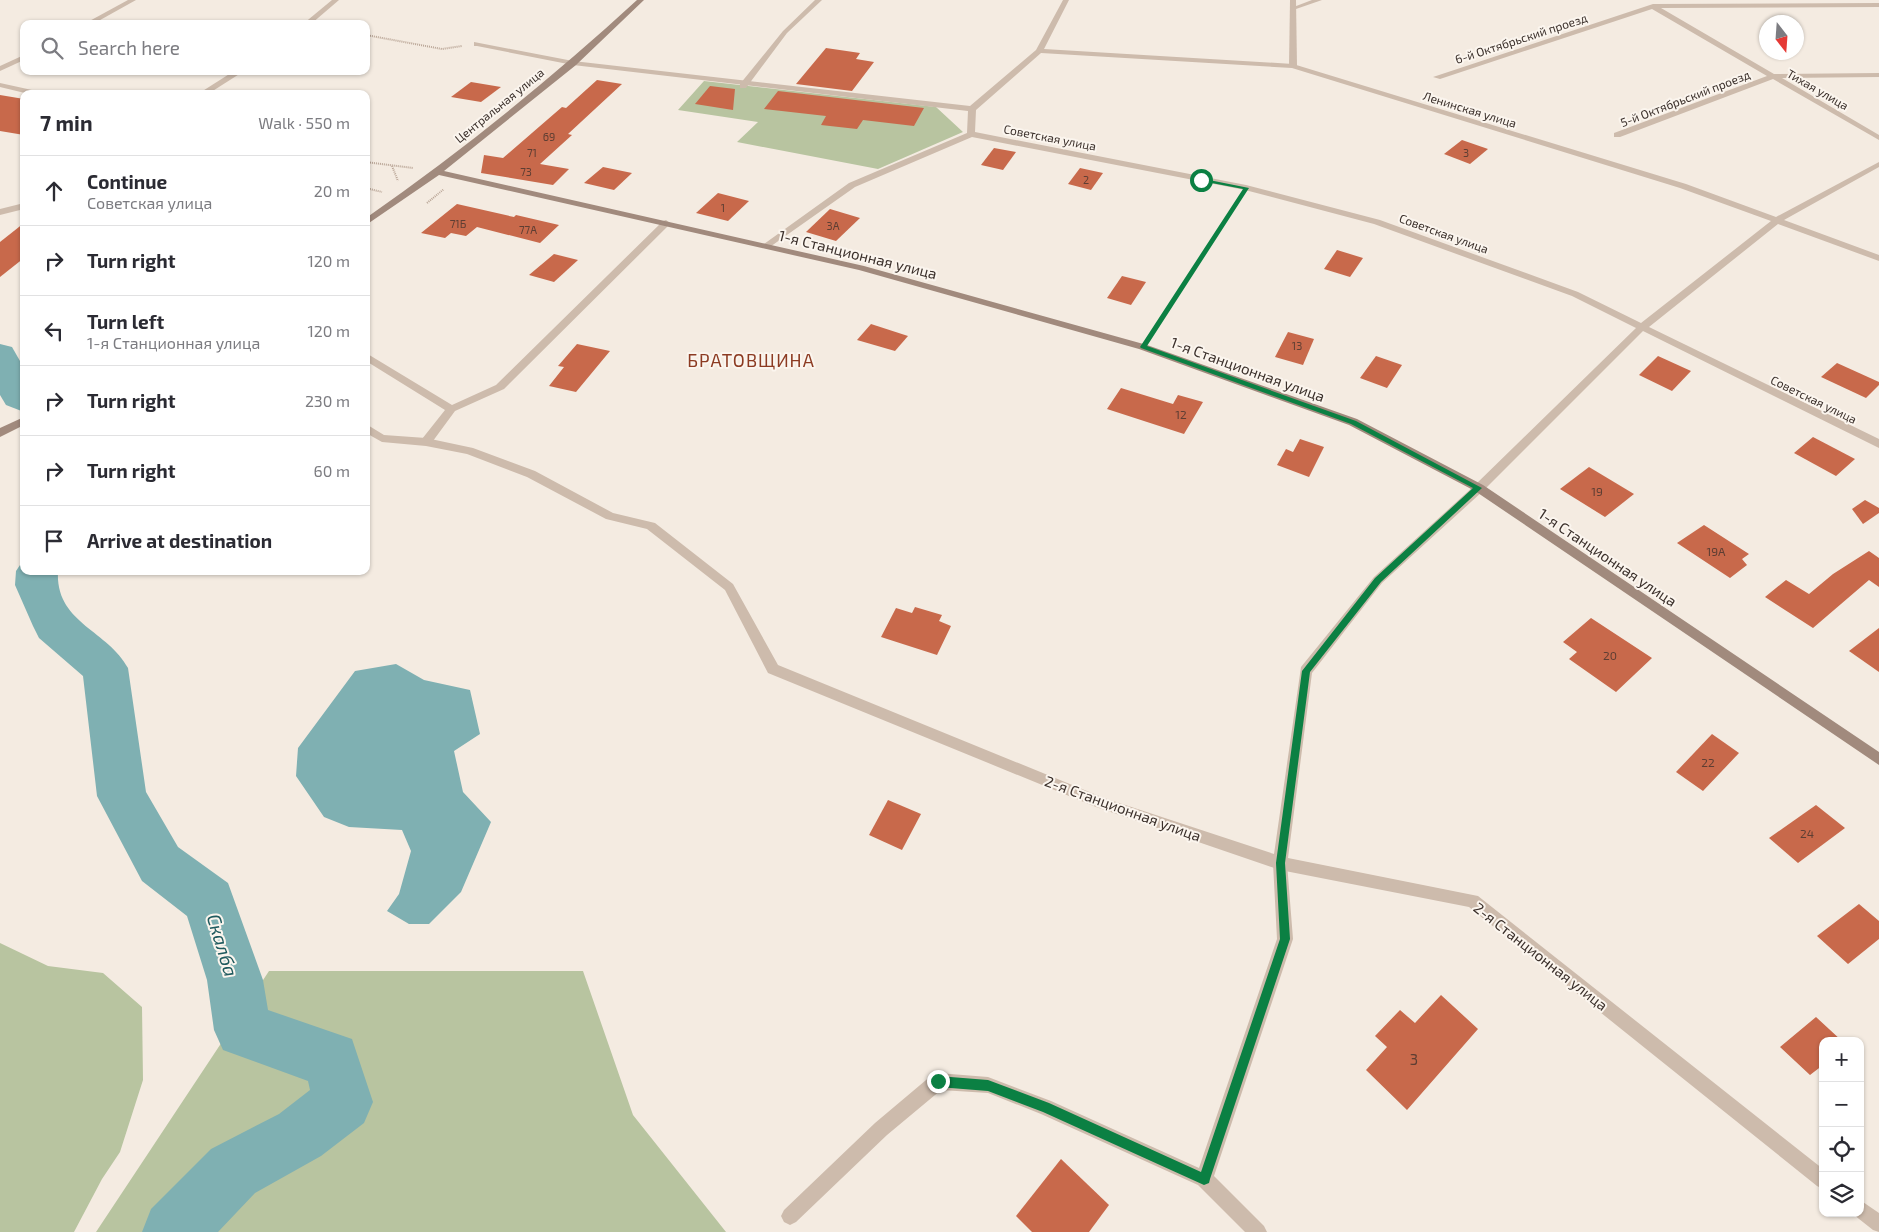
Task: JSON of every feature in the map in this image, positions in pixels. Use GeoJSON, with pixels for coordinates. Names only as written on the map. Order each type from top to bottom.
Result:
{"type":"FeatureCollection","features":[{"type":"Feature","properties":{"kind":"main road","name":"Центральная улица"},"geometry":{"type":"LineString","coordinates":[[370,219],[438,172],[573,63],[641,0]]}},
{"type":"Feature","properties":{"kind":"main road","name":"1-я Станционная улица"},"geometry":{"type":"LineString","coordinates":[[438,172],[861,268],[1143,347],[1353,422],[1478,488],[1879,758]]}},
{"type":"Feature","properties":{"kind":"main road"},"geometry":{"type":"LineString","coordinates":[[0,433],[20,422]]}},
{"type":"Feature","properties":{"kind":"street"},"geometry":{"type":"LineString","coordinates":[[95,20],[133,0]]}},
{"type":"Feature","properties":{"kind":"street"},"geometry":{"type":"LineString","coordinates":[[311,20],[336,0]]}},
{"type":"Feature","properties":{"kind":"street"},"geometry":{"type":"LineString","coordinates":[[743,85],[785,32],[819,0]]}},
{"type":"Feature","properties":{"kind":"street"},"geometry":{"type":"LineString","coordinates":[[767,246],[852,185],[971,134],[972,109],[1039,51],[1066,0]]}},
{"type":"Feature","properties":{"kind":"street"},"geometry":{"type":"LineString","coordinates":[[1293,66],[1293,4],[1319,0]]}},
{"type":"Feature","properties":{"kind":"street","name":"Тихая улица"},"geometry":{"type":"LineString","coordinates":[[1642,0],[1879,138]]}},
{"type":"Feature","properties":{"kind":"street","name":"6-й Октябрьский проезд"},"geometry":{"type":"LineString","coordinates":[[1437,77],[1653,6],[1879,5]]}},
{"type":"Feature","properties":{"kind":"street"},"geometry":{"type":"LineString","coordinates":[[477,44],[573,63],[743,85],[972,109]]}},
{"type":"Feature","properties":{"kind":"street","name":"Ленинская улица"},"geometry":{"type":"LineString","coordinates":[[1039,51],[1293,66],[1683,186],[1879,258]]}},
{"type":"Feature","properties":{"kind":"street"},"geometry":{"type":"LineString","coordinates":[[0,69],[20,59]]}},
{"type":"Feature","properties":{"kind":"street"},"geometry":{"type":"LineString","coordinates":[[209,90],[233,75]]}},
{"type":"Feature","properties":{"kind":"street","name":"5-й Октябрьский проезд"},"geometry":{"type":"LineString","coordinates":[[1617,135],[1774,76],[1879,75]]}},
{"type":"Feature","properties":{"kind":"street"},"geometry":{"type":"LineString","coordinates":[[0,85],[23,90]]}},
{"type":"Feature","properties":{"kind":"street","name":"Советская улица"},"geometry":{"type":"LineString","coordinates":[[971,134],[1246,188],[1377,222],[1575,294],[1879,444]]}},
{"type":"Feature","properties":{"kind":"street"},"geometry":{"type":"LineString","coordinates":[[1204,1179],[1285,939],[1280,863],[1306,671],[1378,580],[1478,488],[1641,328],[1778,220],[1879,164]]}},
{"type":"Feature","properties":{"kind":"street"},"geometry":{"type":"LineString","coordinates":[[0,212],[20,207]]}},
{"type":"Feature","properties":{"kind":"street"},"geometry":{"type":"LineString","coordinates":[[426,442],[451,409],[500,387],[666,223]]}},
{"type":"Feature","properties":{"kind":"street"},"geometry":{"type":"LineString","coordinates":[[370,358],[451,409]]}},
{"type":"Feature","properties":{"kind":"street","name":"2-я Станционная улица"},"geometry":{"type":"LineString","coordinates":[[370,430],[382,438],[426,442],[469,451],[531,474],[610,516],[651,526],[729,587],[773,668],[1101,803],[1280,863],[1473,901],[1819,1177]]}},
{"type":"Feature","properties":{"kind":"street"},"geometry":{"type":"LineString","coordinates":[[790,1216],[881,1129],[938,1081],[988,1085],[1045,1107],[1204,1179],[1258,1232]]}},
{"type":"Feature","properties":{"kind":"street"},"geometry":{"type":"LineString","coordinates":[[1864,1212],[1879,1224]]}},
{"type":"Feature","properties":{"kind":"path"},"geometry":{"type":"LineString","coordinates":[[370,36],[442,49],[477,44]]}},
{"type":"Feature","properties":{"kind":"path"},"geometry":{"type":"LineString","coordinates":[[370,162],[414,168]]}},
{"type":"Feature","properties":{"kind":"path"},"geometry":{"type":"LineString","coordinates":[[392,165],[400,184]]}},
{"type":"Feature","properties":{"kind":"path"},"geometry":{"type":"LineString","coordinates":[[1143,347],[1246,188]]}},
{"type":"Feature","properties":{"kind":"path"},"geometry":{"type":"LineString","coordinates":[[370,189],[388,193]]}},
{"type":"Feature","properties":{"kind":"green space"},"geometry":{"type":"Polygon","coordinates":[[[704,81],[936,107],[963,132],[878,169],[737,142],[758,122],[678,110],[704,81]]]}},
{"type":"Feature","properties":{"kind":"green space"},"geometry":{"type":"Polygon","coordinates":[[[0,943],[48,966],[103,973],[142,1007],[143,1080],[120,1152],[102,1179],[74,1232],[0,1232],[0,943]]]}},
{"type":"Feature","properties":{"kind":"green space"},"geometry":{"type":"Polygon","coordinates":[[[269,971],[583,971],[633,1115],[726,1232],[96,1232],[269,971]]]}},
{"type":"Feature","properties":{"kind":"water"},"geometry":{"type":"Polygon","coordinates":[[[396,664],[424,680],[470,690],[480,734],[454,751],[463,792],[491,822],[461,892],[429,924],[409,924],[387,911],[399,894],[411,851],[402,830],[349,827],[324,817],[296,776],[298,748],[355,671],[396,664]]]}},
{"type":"Feature","properties":{"kind":"building"},"geometry":{"type":"Polygon","coordinates":[[[826,48],[860,53],[856,59],[874,62],[852,91],[796,84],[826,48]]]}},
{"type":"Feature","properties":{"kind":"building"},"geometry":{"type":"Polygon","coordinates":[[[597,80],[622,84],[568,134],[572,135],[540,164],[569,169],[553,185],[481,173],[484,155],[503,158],[562,107],[566,108],[597,80]]]}},
{"type":"Feature","properties":{"kind":"building"},"geometry":{"type":"Polygon","coordinates":[[[471,82],[501,87],[481,102],[451,97],[471,82]]]}},
{"type":"Feature","properties":{"kind":"building"},"geometry":{"type":"Polygon","coordinates":[[[710,86],[735,89],[733,110],[695,104],[710,86]]]}},
{"type":"Feature","properties":{"kind":"building"},"geometry":{"type":"Polygon","coordinates":[[[778,91],[924,108],[914,126],[863,120],[857,129],[821,125],[826,116],[764,109],[778,91]]]}},
{"type":"Feature","properties":{"kind":"building"},"geometry":{"type":"Polygon","coordinates":[[[0,95],[20,98],[20,134],[0,131],[0,95]]]}},
{"type":"Feature","properties":{"kind":"building"},"geometry":{"type":"Polygon","coordinates":[[[1462,140],[1488,149],[1470,164],[1444,154],[1462,140]]]}},
{"type":"Feature","properties":{"kind":"building"},"geometry":{"type":"Polygon","coordinates":[[[994,148],[1016,152],[1003,170],[981,165],[994,148]]]}},
{"type":"Feature","properties":{"kind":"building"},"geometry":{"type":"Polygon","coordinates":[[[603,167],[632,173],[614,190],[584,183],[603,167]]]}},
{"type":"Feature","properties":{"kind":"building"},"geometry":{"type":"Polygon","coordinates":[[[1080,168],[1103,173],[1091,190],[1068,184],[1080,168]]]}},
{"type":"Feature","properties":{"kind":"building"},"geometry":{"type":"Polygon","coordinates":[[[718,193],[749,201],[728,221],[696,213],[718,193]]]}},
{"type":"Feature","properties":{"kind":"building"},"geometry":{"type":"Polygon","coordinates":[[[457,204],[559,225],[540,243],[477,227],[466,236],[451,233],[445,238],[421,233],[457,204]]]}},
{"type":"Feature","properties":{"kind":"building"},"geometry":{"type":"Polygon","coordinates":[[[830,209],[860,218],[836,241],[806,232],[830,209]]]}},
{"type":"Feature","properties":{"kind":"building"},"geometry":{"type":"Polygon","coordinates":[[[20,226],[20,261],[0,277],[0,242],[20,226]]]}},
{"type":"Feature","properties":{"kind":"building"},"geometry":{"type":"Polygon","coordinates":[[[1337,250],[1363,258],[1350,277],[1324,269],[1337,250]]]}},
{"type":"Feature","properties":{"kind":"building"},"geometry":{"type":"Polygon","coordinates":[[[554,254],[578,260],[554,282],[529,275],[554,254]]]}},
{"type":"Feature","properties":{"kind":"building"},"geometry":{"type":"Polygon","coordinates":[[[1122,276],[1146,282],[1131,305],[1107,298],[1122,276]]]}},
{"type":"Feature","properties":{"kind":"building"},"geometry":{"type":"Polygon","coordinates":[[[871,324],[908,336],[895,351],[857,340],[871,324]]]}},
{"type":"Feature","properties":{"kind":"building"},"geometry":{"type":"Polygon","coordinates":[[[1288,332],[1314,339],[1303,365],[1275,357],[1288,332]]]}},
{"type":"Feature","properties":{"kind":"building"},"geometry":{"type":"Polygon","coordinates":[[[577,344],[610,351],[576,392],[549,386],[564,367],[558,366],[577,344]]]}},
{"type":"Feature","properties":{"kind":"building"},"geometry":{"type":"Polygon","coordinates":[[[1376,356],[1402,365],[1387,388],[1360,378],[1376,356]]]}},
{"type":"Feature","properties":{"kind":"building"},"geometry":{"type":"Polygon","coordinates":[[[1658,356],[1691,371],[1672,391],[1639,375],[1658,356]]]}},
{"type":"Feature","properties":{"kind":"building"},"geometry":{"type":"Polygon","coordinates":[[[1837,363],[1879,382],[1879,385],[1866,398],[1821,377],[1837,363]]]}},
{"type":"Feature","properties":{"kind":"building"},"geometry":{"type":"Polygon","coordinates":[[[1121,388],[1173,404],[1178,395],[1203,402],[1184,434],[1107,409],[1121,388]]]}},
{"type":"Feature","properties":{"kind":"building"},"geometry":{"type":"Polygon","coordinates":[[[1813,437],[1855,459],[1836,476],[1794,453],[1813,437]]]}},
{"type":"Feature","properties":{"kind":"building"},"geometry":{"type":"Polygon","coordinates":[[[1300,439],[1324,447],[1309,477],[1277,465],[1286,449],[1293,452],[1300,439]]]}},
{"type":"Feature","properties":{"kind":"building"},"geometry":{"type":"Polygon","coordinates":[[[1589,467],[1634,494],[1605,517],[1560,489],[1589,467]]]}},
{"type":"Feature","properties":{"kind":"building"},"geometry":{"type":"Polygon","coordinates":[[[1865,500],[1879,508],[1879,513],[1863,524],[1852,509],[1865,500]]]}},
{"type":"Feature","properties":{"kind":"building"},"geometry":{"type":"Polygon","coordinates":[[[1704,525],[1749,554],[1742,559],[1747,565],[1730,578],[1677,543],[1704,525]]]}},
{"type":"Feature","properties":{"kind":"building"},"geometry":{"type":"Polygon","coordinates":[[[1869,551],[1879,558],[1879,587],[1869,580],[1813,628],[1765,597],[1786,580],[1809,594],[1833,574],[1869,551]]]}},
{"type":"Feature","properties":{"kind":"building"},"geometry":{"type":"Polygon","coordinates":[[[915,607],[942,615],[939,621],[951,626],[937,655],[881,637],[896,608],[912,613],[915,607]]]}},
{"type":"Feature","properties":{"kind":"building"},"geometry":{"type":"Polygon","coordinates":[[[1591,618],[1652,658],[1616,692],[1569,659],[1577,652],[1563,642],[1591,618]]]}},
{"type":"Feature","properties":{"kind":"building"},"geometry":{"type":"Polygon","coordinates":[[[1879,628],[1879,672],[1849,651],[1879,628]]]}},
{"type":"Feature","properties":{"kind":"building"},"geometry":{"type":"Polygon","coordinates":[[[1712,734],[1739,753],[1703,791],[1676,772],[1712,734]]]}},
{"type":"Feature","properties":{"kind":"building"},"geometry":{"type":"Polygon","coordinates":[[[888,800],[921,814],[902,850],[869,835],[888,800]]]}},
{"type":"Feature","properties":{"kind":"building"},"geometry":{"type":"Polygon","coordinates":[[[1816,805],[1845,828],[1798,863],[1769,838],[1816,805]]]}},
{"type":"Feature","properties":{"kind":"building"},"geometry":{"type":"Polygon","coordinates":[[[1859,904],[1879,921],[1879,939],[1848,964],[1817,936],[1859,904]]]}},
{"type":"Feature","properties":{"kind":"building"},"geometry":{"type":"Polygon","coordinates":[[[1441,995],[1478,1029],[1407,1110],[1366,1070],[1387,1047],[1375,1036],[1400,1010],[1415,1023],[1441,995]]]}},
{"type":"Feature","properties":{"kind":"building"},"geometry":{"type":"Polygon","coordinates":[[[1816,1017],[1838,1037],[1819,1037],[1819,1068],[1810,1075],[1780,1047],[1816,1017]]]}},
{"type":"Feature","properties":{"kind":"building"},"geometry":{"type":"Polygon","coordinates":[[[1061,1159],[1109,1205],[1089,1232],[1032,1232],[1016,1216],[1061,1159]]]}},
{"type":"Feature","properties":{"kind":"waterway","name":"Скалба"},"geometry":{"type":"LineString","coordinates":[[0,355],[20,398]]}},
{"type":"Feature","properties":{"kind":"waterway","name":"Скалба"},"geometry":{"type":"LineString","coordinates":[[37,575],[36,585],[55,626],[105,668],[122,796],[160,864],[209,901],[235,980],[243,1030],[331,1060],[343,1102],[300,1135],[233,1171],[174,1232]]}},
{"type":"Feature","properties":{"kind":"district","name":"БРАТОВЩИНА"},"geometry":{"type":"Point","coordinates":[751,360]}},
{"type":"Feature","properties":{"kind":"route"},"geometry":{"type":"LineString","coordinates":[[938,1081],[988,1085],[1045,1107],[1204,1179],[1285,939],[1280,863],[1306,671],[1378,580],[1478,488],[1353,422],[1143,347],[1246,188],[1201,180]]}}]}
